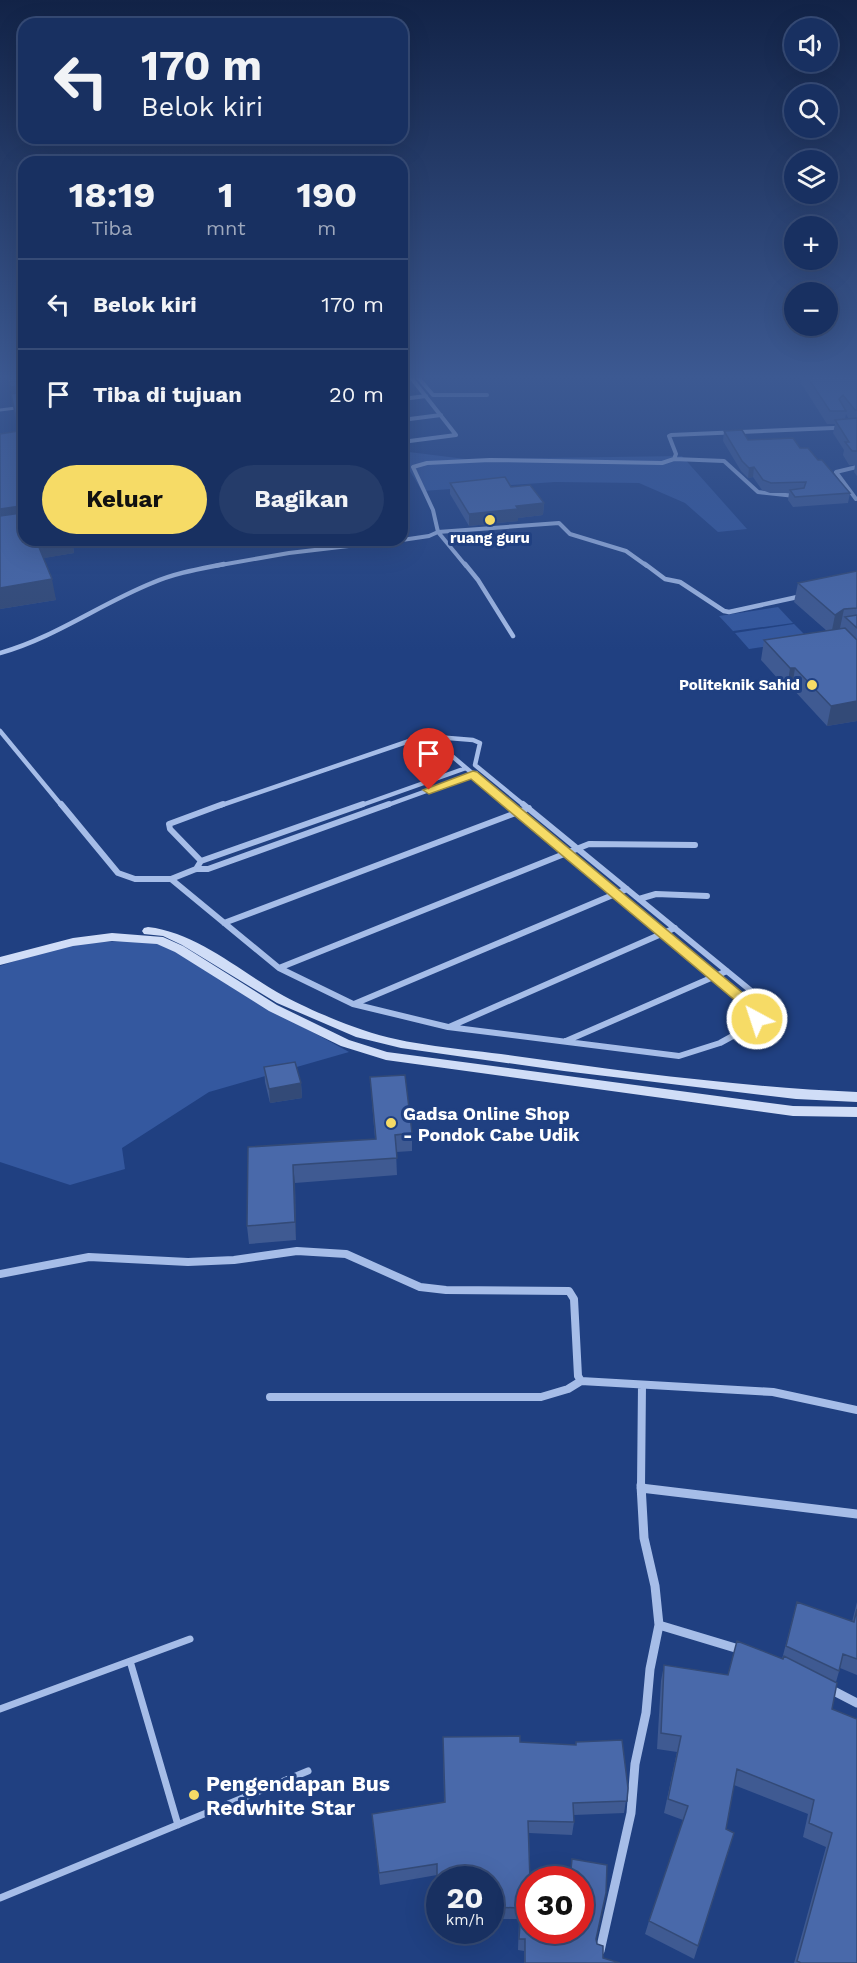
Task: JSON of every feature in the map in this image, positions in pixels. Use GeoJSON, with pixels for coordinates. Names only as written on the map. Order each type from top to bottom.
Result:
{"type":"FeatureCollection","features":[{"type":"Feature","properties":{"kind":"street"},"geometry":{"type":"LineString","coordinates":[[414,467],[433,510],[438,532],[478,580],[513,636]]}},
{"type":"Feature","properties":{"kind":"street"},"geometry":{"type":"LineString","coordinates":[[729,467],[757,493],[769,496],[801,495]]}},
{"type":"Feature","properties":{"kind":"street"},"geometry":{"type":"LineString","coordinates":[[856,499],[836,472],[857,467]]}},
{"type":"Feature","properties":{"kind":"street"},"geometry":{"type":"LineString","coordinates":[[408,539],[429,536],[438,532],[559,523],[570,534],[594,543],[621,548],[665,579],[680,582],[720,609],[729,612],[807,595]]}},
{"type":"Feature","properties":{"kind":"street"},"geometry":{"type":"LineString","coordinates":[[0,653],[25,646],[151,583],[181,572],[353,546]]}},
{"type":"Feature","properties":{"kind":"street"},"geometry":{"type":"LineString","coordinates":[[2,733],[118,873],[135,879],[171,879],[196,869],[208,869],[482,771]]}},
{"type":"Feature","properties":{"kind":"street"},"geometry":{"type":"LineString","coordinates":[[424,736],[433,740],[757,1012]]}},
{"type":"Feature","properties":{"kind":"street"},"geometry":{"type":"LineString","coordinates":[[201,861],[170,829],[169,824],[424,736],[473,740],[480,743],[475,765]]}},
{"type":"Feature","properties":{"kind":"street"},"geometry":{"type":"LineString","coordinates":[[171,879],[279,968],[353,1004],[448,1027],[679,1056],[701,1052],[750,1026],[757,1019],[761,999],[475,765]]}},
{"type":"Feature","properties":{"kind":"street"},"geometry":{"type":"LineString","coordinates":[[196,869],[201,861],[475,765]]}},
{"type":"Feature","properties":{"kind":"street"},"geometry":{"type":"LineString","coordinates":[[224,923],[529,808]]}},
{"type":"Feature","properties":{"kind":"street"},"geometry":{"type":"LineString","coordinates":[[279,968],[577,848],[597,843],[695,845]]}},
{"type":"Feature","properties":{"kind":"street"},"geometry":{"type":"LineString","coordinates":[[353,1004],[627,889]]}},
{"type":"Feature","properties":{"kind":"street"},"geometry":{"type":"LineString","coordinates":[[639,899],[656,894],[707,896]]}},
{"type":"Feature","properties":{"kind":"street"},"geometry":{"type":"LineString","coordinates":[[448,1027],[675,928]]}},
{"type":"Feature","properties":{"kind":"street"},"geometry":{"type":"LineString","coordinates":[[0,956],[78,935],[118,930],[165,933],[186,942],[281,1000],[360,1034],[402,1044],[564,1067],[796,1094],[857,1097]]}},
{"type":"Feature","properties":{"kind":"street"},"geometry":{"type":"LineString","coordinates":[[0,961],[73,942],[112,937],[159,940],[179,949],[273,1008],[345,1043],[386,1056],[794,1111],[857,1112]]}},
{"type":"Feature","properties":{"kind":"street"},"geometry":{"type":"LineString","coordinates":[[566,1041],[727,971]]}},
{"type":"Feature","properties":{"kind":"street"},"geometry":{"type":"LineString","coordinates":[[0,1274],[89,1257],[188,1262],[234,1260],[297,1251],[346,1254],[420,1287],[446,1290],[569,1291],[574,1299],[578,1377],[581,1381]]}},
{"type":"Feature","properties":{"kind":"street"},"geometry":{"type":"LineString","coordinates":[[270,1396],[541,1397],[568,1389],[581,1381],[773,1392],[857,1410]]}},
{"type":"Feature","properties":{"kind":"street"},"geometry":{"type":"LineString","coordinates":[[600,1951],[631,1813],[635,1764],[646,1713],[650,1669],[659,1624],[655,1586],[644,1538],[641,1488],[642,1385]]}},
{"type":"Feature","properties":{"kind":"street"},"geometry":{"type":"LineString","coordinates":[[641,1488],[857,1514]]}},
{"type":"Feature","properties":{"kind":"street"},"geometry":{"type":"LineString","coordinates":[[659,1624],[749,1652]]}},
{"type":"Feature","properties":{"kind":"street"},"geometry":{"type":"LineString","coordinates":[[814,1682],[857,1703]]}},
{"type":"Feature","properties":{"kind":"lane"},"geometry":{"type":"LineString","coordinates":[[0,1709],[190,1639]]}},
{"type":"Feature","properties":{"kind":"lane"},"geometry":{"type":"LineString","coordinates":[[130,1661],[178,1825]]}},
{"type":"Feature","properties":{"kind":"lane"},"geometry":{"type":"LineString","coordinates":[[0,1898],[308,1771]]}},
{"type":"Feature","properties":{"kind":"shaded area"},"geometry":{"type":"Polygon","coordinates":[[[691,467],[747,529],[718,532],[685,503],[639,483],[555,482],[422,491],[408,468],[691,467]]]}},
{"type":"Feature","properties":{"kind":"shaded area"},"geometry":{"type":"Polygon","coordinates":[[[778,607],[793,623],[733,631],[719,616],[778,607]]]}},
{"type":"Feature","properties":{"kind":"shaded area"},"geometry":{"type":"Polygon","coordinates":[[[794,624],[810,640],[749,649],[735,633],[794,624]]]}},
{"type":"Feature","properties":{"kind":"shaded area"},"geometry":{"type":"Polygon","coordinates":[[[144,940],[171,948],[272,1010],[349,1052],[209,1092],[122,1148],[125,1169],[70,1185],[0,1162],[0,966],[66,944],[144,940]]]}},
{"type":"Feature","properties":{"kind":"building"},"geometry":{"type":"Polygon","coordinates":[[[0,467],[18,467],[18,506],[0,509],[0,467]]]}},
{"type":"Feature","properties":{"kind":"building"},"geometry":{"type":"Polygon","coordinates":[[[748,467],[828,467],[850,493],[795,497],[790,490],[804,488],[806,482],[771,483],[763,480],[754,467],[748,467]]]}},
{"type":"Feature","properties":{"kind":"building"},"geometry":{"type":"Polygon","coordinates":[[[505,477],[511,487],[530,485],[544,503],[516,506],[518,509],[469,514],[450,483],[505,477]]]}},
{"type":"Feature","properties":{"kind":"building"},"geometry":{"type":"Polygon","coordinates":[[[18,513],[18,546],[38,546],[52,579],[0,588],[0,516],[18,513]]]}},
{"type":"Feature","properties":{"kind":"building"},"geometry":{"type":"Polygon","coordinates":[[[857,571],[857,608],[844,609],[835,615],[798,583],[857,571]]]}},
{"type":"Feature","properties":{"kind":"building"},"geometry":{"type":"Polygon","coordinates":[[[857,615],[857,628],[845,617],[857,615]]]}},
{"type":"Feature","properties":{"kind":"building"},"geometry":{"type":"Polygon","coordinates":[[[845,628],[857,640],[857,701],[831,706],[795,668],[790,668],[764,640],[845,628]]]}},
{"type":"Feature","properties":{"kind":"building"},"geometry":{"type":"Polygon","coordinates":[[[295,1062],[301,1083],[269,1089],[264,1067],[295,1062]]]}},
{"type":"Feature","properties":{"kind":"building"},"geometry":{"type":"Polygon","coordinates":[[[405,1075],[412,1133],[395,1135],[397,1158],[293,1165],[295,1222],[247,1226],[248,1147],[376,1139],[370,1077],[405,1075]]]}},
{"type":"Feature","properties":{"kind":"building"},"geometry":{"type":"Polygon","coordinates":[[[797,1602],[854,1622],[857,1609],[857,1659],[843,1654],[839,1671],[786,1646],[797,1602]]]}},
{"type":"Feature","properties":{"kind":"building"},"geometry":{"type":"Polygon","coordinates":[[[737,1641],[783,1659],[784,1656],[837,1683],[832,1709],[857,1719],[857,1963],[801,1963],[797,1961],[832,1833],[809,1823],[814,1800],[737,1769],[726,1829],[734,1833],[698,1946],[649,1921],[688,1806],[668,1799],[681,1736],[661,1733],[664,1665],[728,1675],[737,1641]]]}},
{"type":"Feature","properties":{"kind":"building"},"geometry":{"type":"Polygon","coordinates":[[[520,1736],[520,1742],[576,1745],[576,1742],[622,1740],[628,1788],[627,1801],[573,1803],[574,1822],[528,1821],[530,1866],[516,1866],[516,1908],[504,1907],[504,1866],[437,1866],[437,1864],[379,1873],[372,1814],[445,1802],[443,1737],[520,1736]]]}},
{"type":"Feature","properties":{"kind":"building"},"geometry":{"type":"Polygon","coordinates":[[[572,1859],[607,1865],[606,1893],[596,1939],[597,1944],[603,1946],[603,1958],[620,1963],[525,1963],[525,1944],[594,1944],[594,1866],[571,1866],[572,1859]]]}},
{"type":"Feature","properties":{"kind":"place","name":"ruang guru"},"geometry":{"type":"Point","coordinates":[490,520]}},
{"type":"Feature","properties":{"kind":"place","name":"Politeknik Sahid"},"geometry":{"type":"Point","coordinates":[812,685]}},
{"type":"Feature","properties":{"kind":"place","name":"Gadsa Online Shop - Pondok Cabe Udik"},"geometry":{"type":"Point","coordinates":[391,1123]}},
{"type":"Feature","properties":{"kind":"place","name":"Pengendapan Bus Redwhite Star"},"geometry":{"type":"Point","coordinates":[194,1795]}},
{"type":"Feature","properties":{"kind":"route"},"geometry":{"type":"LineString","coordinates":[[429,790],[473,774],[757,1012],[757,1019]]}}]}
